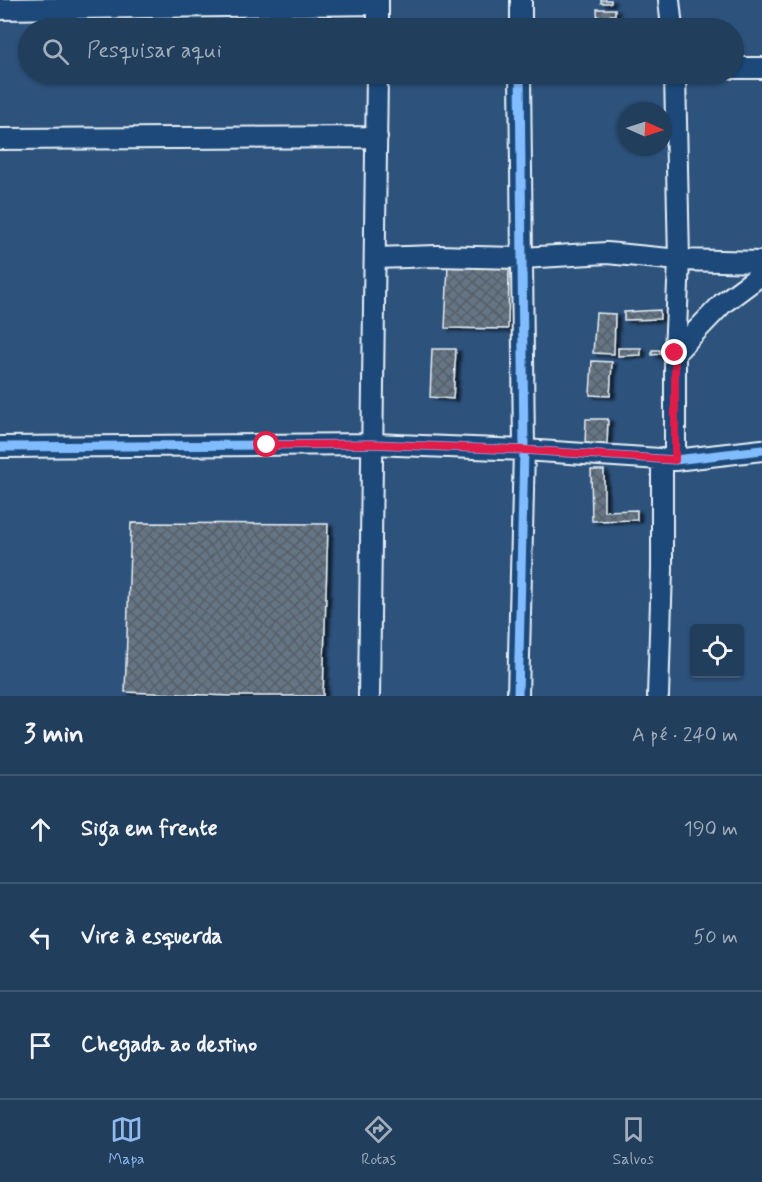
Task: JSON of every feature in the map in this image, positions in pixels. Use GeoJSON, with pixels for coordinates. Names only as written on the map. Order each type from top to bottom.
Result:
{"type":"FeatureCollection","features":[{"type":"Feature","properties":{"kind":"street"},"geometry":{"type":"LineString","coordinates":[[521,0],[521,18]]}},
{"type":"Feature","properties":{"kind":"street"},"geometry":{"type":"LineString","coordinates":[[669,0],[671,18]]}},
{"type":"Feature","properties":{"kind":"street"},"geometry":{"type":"LineString","coordinates":[[0,9],[378,2],[378,18]]}},
{"type":"Feature","properties":{"kind":"street"},"geometry":{"type":"LineString","coordinates":[[744,68],[762,68]]}},
{"type":"Feature","properties":{"kind":"street"},"geometry":{"type":"LineString","coordinates":[[369,696],[377,84]]}},
{"type":"Feature","properties":{"kind":"street"},"geometry":{"type":"LineString","coordinates":[[518,696],[524,450],[520,84]]}},
{"type":"Feature","properties":{"kind":"street"},"geometry":{"type":"LineString","coordinates":[[658,696],[679,260],[675,84]]}},
{"type":"Feature","properties":{"kind":"street"},"geometry":{"type":"LineString","coordinates":[[0,139],[376,137]]}},
{"type":"Feature","properties":{"kind":"street"},"geometry":{"type":"LineString","coordinates":[[376,258],[436,256],[522,258],[607,254],[679,260],[762,262]]}},
{"type":"Feature","properties":{"kind":"street"},"geometry":{"type":"LineString","coordinates":[[675,353],[723,303],[762,274]]}},
{"type":"Feature","properties":{"kind":"street"},"geometry":{"type":"LineString","coordinates":[[0,447],[373,444],[524,450],[668,460],[762,450]]}},
{"type":"Feature","properties":{"kind":"building"},"geometry":{"type":"Polygon","coordinates":[[[601,0],[611,0],[611,3],[601,3],[601,0]]]}},
{"type":"Feature","properties":{"kind":"building"},"geometry":{"type":"Polygon","coordinates":[[[597,9],[615,9],[615,15],[610,15],[610,18],[597,18],[597,9]]]}},
{"type":"Feature","properties":{"kind":"building"},"geometry":{"type":"Polygon","coordinates":[[[448,266],[509,268],[508,329],[445,328],[448,266]]]}},
{"type":"Feature","properties":{"kind":"building"},"geometry":{"type":"Polygon","coordinates":[[[660,310],[660,319],[624,320],[624,312],[660,310]]]}},
{"type":"Feature","properties":{"kind":"building"},"geometry":{"type":"Polygon","coordinates":[[[596,313],[615,314],[614,354],[593,353],[596,313]]]}},
{"type":"Feature","properties":{"kind":"building"},"geometry":{"type":"Polygon","coordinates":[[[618,348],[641,348],[641,355],[618,356],[618,348]]]}},
{"type":"Feature","properties":{"kind":"building"},"geometry":{"type":"Polygon","coordinates":[[[432,349],[456,349],[453,399],[430,397],[432,349]]]}},
{"type":"Feature","properties":{"kind":"building"},"geometry":{"type":"Polygon","coordinates":[[[652,350],[660,350],[660,354],[652,355],[652,350]]]}},
{"type":"Feature","properties":{"kind":"building"},"geometry":{"type":"Polygon","coordinates":[[[592,361],[612,362],[610,396],[590,395],[592,361]]]}},
{"type":"Feature","properties":{"kind":"building"},"geometry":{"type":"Polygon","coordinates":[[[586,419],[608,419],[607,445],[585,445],[586,419]]]}},
{"type":"Feature","properties":{"kind":"building"},"geometry":{"type":"Polygon","coordinates":[[[591,470],[604,470],[604,511],[637,510],[637,520],[592,521],[591,470]]]}},
{"type":"Feature","properties":{"kind":"building"},"geometry":{"type":"Polygon","coordinates":[[[131,523],[328,524],[323,696],[232,696],[125,692],[131,523]]]}},
{"type":"Feature","properties":{"kind":"cycle path"},"geometry":{"type":"LineString","coordinates":[[518,696],[524,450],[520,84]]}},
{"type":"Feature","properties":{"kind":"cycle path"},"geometry":{"type":"LineString","coordinates":[[0,447],[373,444],[524,450],[675,460],[762,450]]}},
{"type":"Feature","properties":{"kind":"route"},"geometry":{"type":"LineString","coordinates":[[267,445],[373,444],[524,450],[675,460],[675,353]]}}]}
